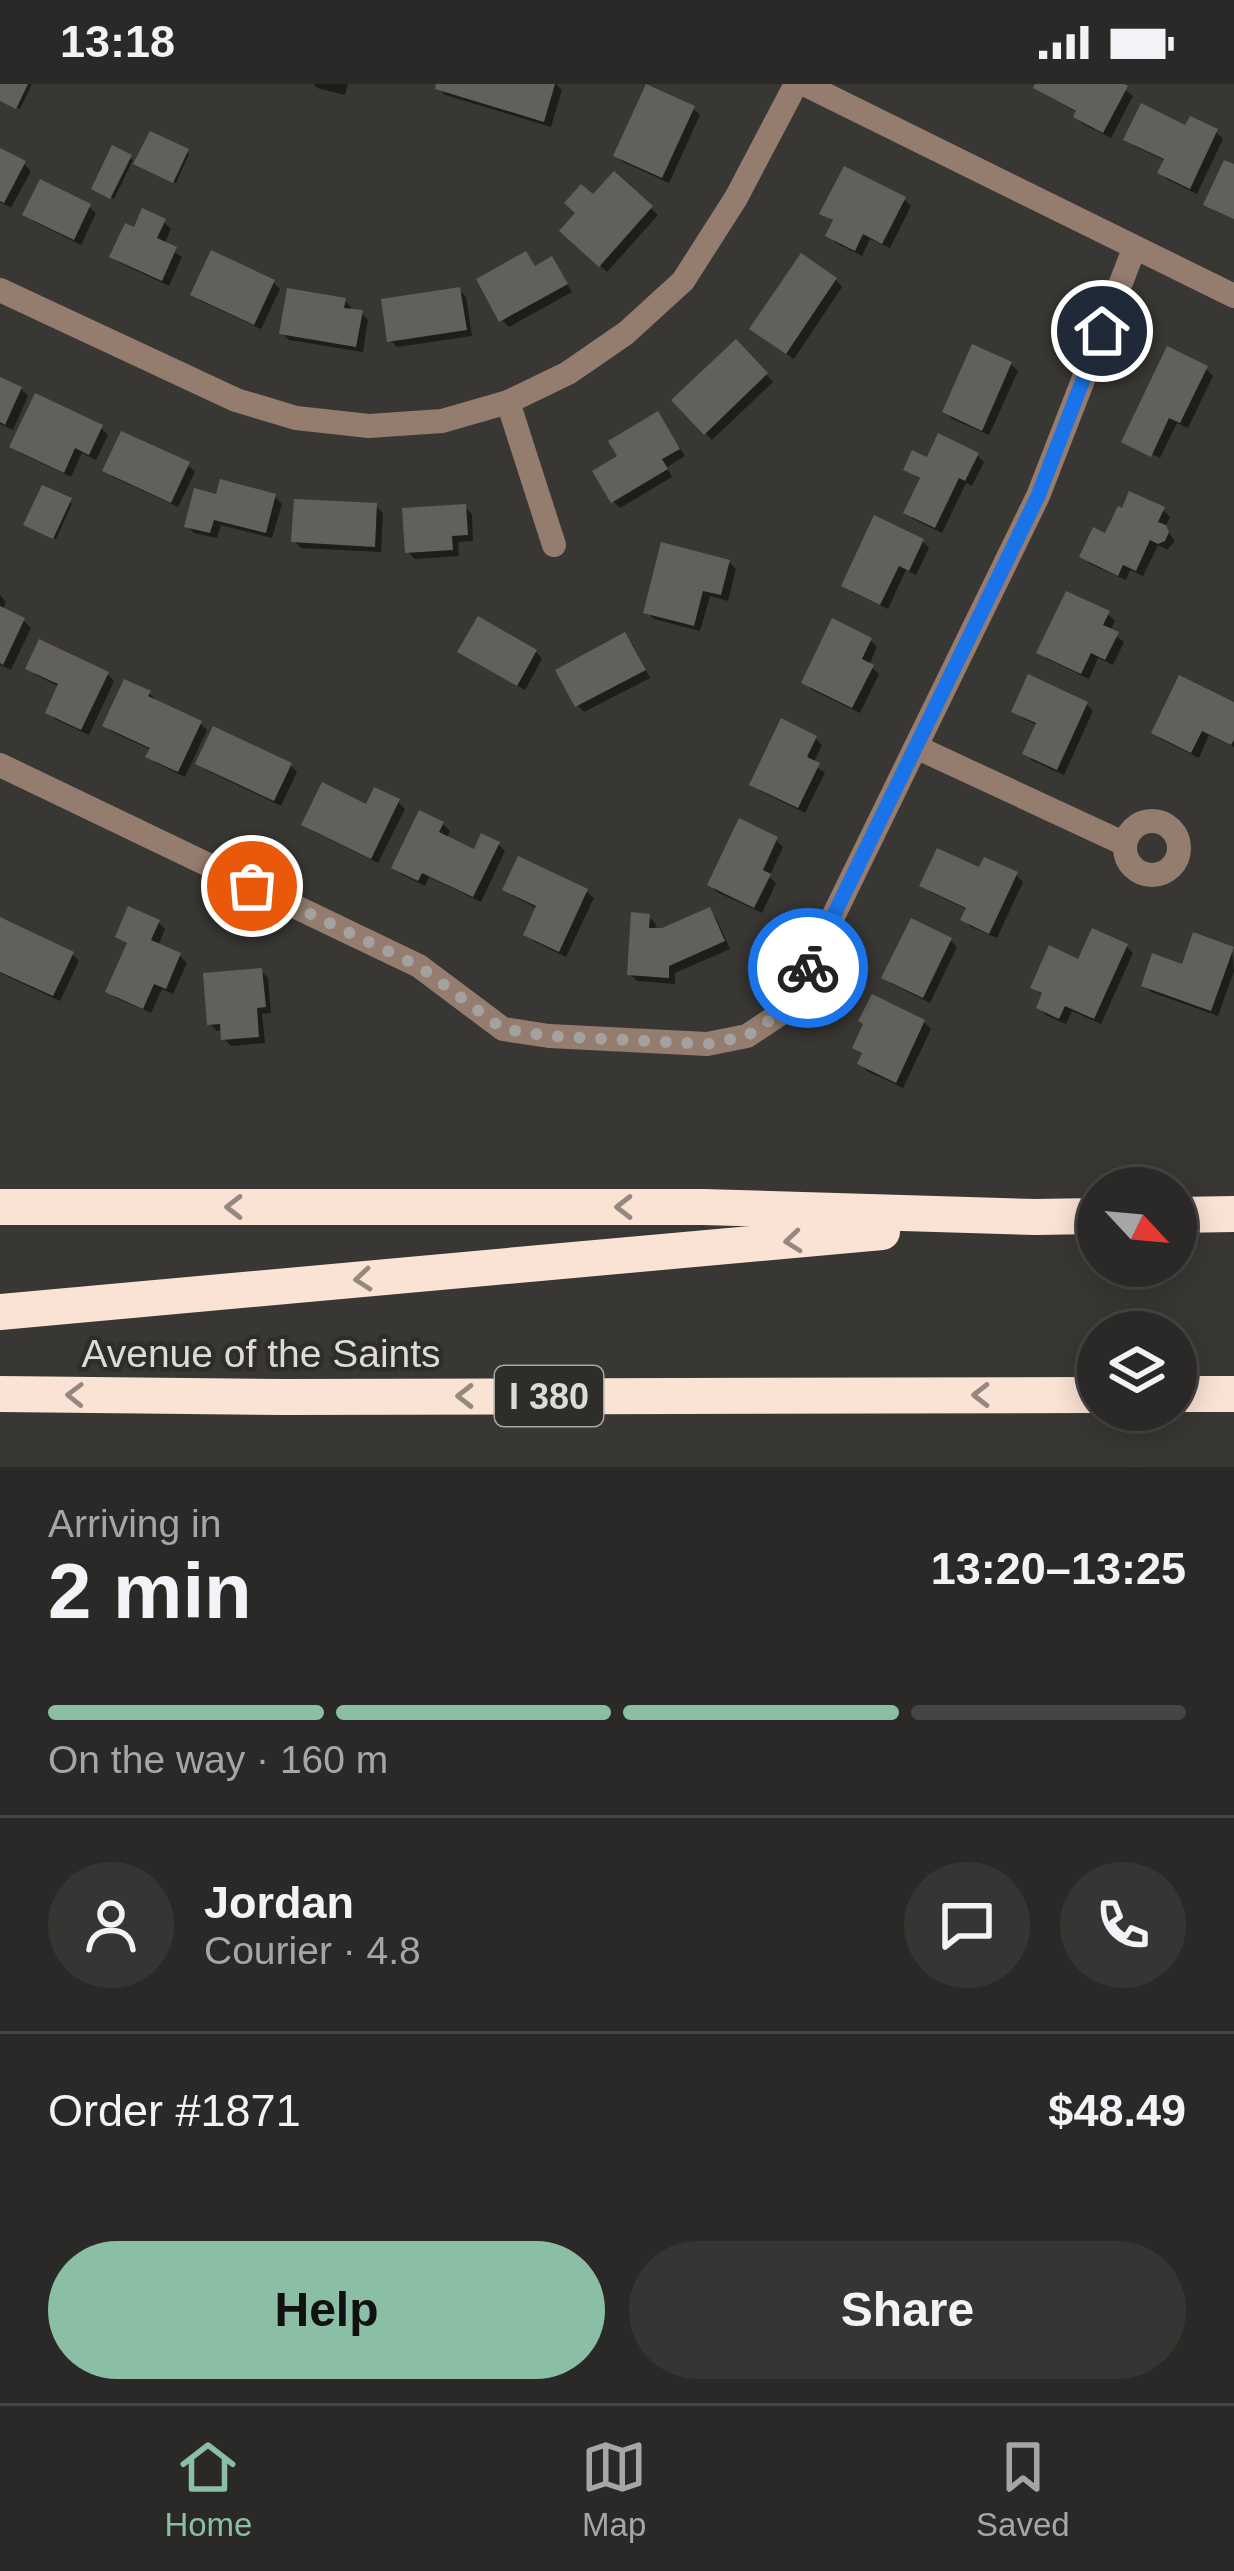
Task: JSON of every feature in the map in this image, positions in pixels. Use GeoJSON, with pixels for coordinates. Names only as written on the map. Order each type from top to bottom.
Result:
{"type":"FeatureCollection","features":[{"type":"Feature","properties":{"kind":"highway"},"geometry":{"type":"LineString","coordinates":[[0,1207],[704,1207],[1077,1216]]}},
{"type":"Feature","properties":{"kind":"highway"},"geometry":{"type":"LineString","coordinates":[[1197,1215],[1234,1214]]}},
{"type":"Feature","properties":{"kind":"highway"},"geometry":{"type":"LineString","coordinates":[[0,1312],[1035,1217]]}},
{"type":"Feature","properties":{"kind":"highway","name":"Avenue of the Saints"},"geometry":{"type":"LineString","coordinates":[[0,1394],[1077,1394]]}},
{"type":"Feature","properties":{"kind":"highway"},"geometry":{"type":"LineString","coordinates":[[1197,1394],[1234,1394]]}},
{"type":"Feature","properties":{"kind":"street"},"geometry":{"type":"LineString","coordinates":[[0,290],[236,400],[296,418],[369,426],[442,421],[508,401],[568,373],[626,332],[683,281],[800,84],[1234,296]]}},
{"type":"Feature","properties":{"kind":"street"},"geometry":{"type":"LineString","coordinates":[[0,765],[419,966],[503,1029],[549,1036],[707,1044],[747,1036],[780,1013],[806,972],[1038,496],[1134,249]]}},
{"type":"Feature","properties":{"kind":"street"},"geometry":{"type":"LineString","coordinates":[[508,401],[554,545]]}},
{"type":"Feature","properties":{"kind":"street"},"geometry":{"type":"LineString","coordinates":[[916,747],[1125,844]]}},
{"type":"Feature","properties":{"kind":"building"},"geometry":{"type":"Polygon","coordinates":[[[0,84],[28,84],[16,109],[0,101],[0,84]]]}},
{"type":"Feature","properties":{"kind":"building"},"geometry":{"type":"Polygon","coordinates":[[[436,84],[555,84],[544,122],[435,89],[436,84]]]}},
{"type":"Feature","properties":{"kind":"building"},"geometry":{"type":"Polygon","coordinates":[[[646,84],[695,106],[662,178],[613,156],[646,84]]]}},
{"type":"Feature","properties":{"kind":"building"},"geometry":{"type":"Polygon","coordinates":[[[1035,84],[1128,86],[1103,133],[1073,117],[1076,111],[1033,88],[1035,84]]]}},
{"type":"Feature","properties":{"kind":"building"},"geometry":{"type":"Polygon","coordinates":[[[1141,103],[1185,125],[1190,116],[1218,129],[1190,189],[1157,173],[1164,159],[1123,140],[1141,103]]]}},
{"type":"Feature","properties":{"kind":"building"},"geometry":{"type":"Polygon","coordinates":[[[150,131],[189,149],[173,183],[133,164],[150,131]]]}},
{"type":"Feature","properties":{"kind":"building"},"geometry":{"type":"Polygon","coordinates":[[[112,145],[132,155],[110,199],[91,189],[112,145]]]}},
{"type":"Feature","properties":{"kind":"building"},"geometry":{"type":"Polygon","coordinates":[[[0,148],[26,161],[4,203],[0,201],[0,148]]]}},
{"type":"Feature","properties":{"kind":"building"},"geometry":{"type":"Polygon","coordinates":[[[1224,160],[1234,164],[1234,219],[1203,205],[1224,160]]]}},
{"type":"Feature","properties":{"kind":"building"},"geometry":{"type":"Polygon","coordinates":[[[844,166],[906,197],[882,244],[863,234],[855,251],[825,236],[833,220],[819,214],[844,166]]]}},
{"type":"Feature","properties":{"kind":"building"},"geometry":{"type":"Polygon","coordinates":[[[614,171],[653,206],[599,267],[559,231],[575,213],[564,203],[581,184],[593,194],[614,171]]]}},
{"type":"Feature","properties":{"kind":"building"},"geometry":{"type":"Polygon","coordinates":[[[40,179],[91,204],[74,240],[22,215],[40,179]]]}},
{"type":"Feature","properties":{"kind":"building"},"geometry":{"type":"Polygon","coordinates":[[[142,208],[166,219],[157,238],[177,247],[162,281],[109,257],[125,223],[134,227],[142,208]]]}},
{"type":"Feature","properties":{"kind":"building"},"geometry":{"type":"Polygon","coordinates":[[[211,250],[275,280],[254,325],[190,295],[211,250]]]}},
{"type":"Feature","properties":{"kind":"building"},"geometry":{"type":"Polygon","coordinates":[[[526,251],[535,266],[552,256],[568,284],[499,322],[476,279],[526,251]]]}},
{"type":"Feature","properties":{"kind":"building"},"geometry":{"type":"Polygon","coordinates":[[[801,253],[837,278],[786,354],[749,329],[801,253]]]}},
{"type":"Feature","properties":{"kind":"building"},"geometry":{"type":"Polygon","coordinates":[[[460,287],[467,330],[387,342],[381,299],[460,287]]]}},
{"type":"Feature","properties":{"kind":"building"},"geometry":{"type":"Polygon","coordinates":[[[287,288],[346,298],[344,308],[363,310],[356,347],[279,334],[287,288]]]}},
{"type":"Feature","properties":{"kind":"building"},"geometry":{"type":"Polygon","coordinates":[[[736,339],[768,373],[704,435],[671,400],[736,339]]]}},
{"type":"Feature","properties":{"kind":"building"},"geometry":{"type":"Polygon","coordinates":[[[972,344],[1012,362],[982,431],[942,412],[972,344]]]}},
{"type":"Feature","properties":{"kind":"building"},"geometry":{"type":"Polygon","coordinates":[[[1167,346],[1208,366],[1180,423],[1169,418],[1151,457],[1121,442],[1167,346]]]}},
{"type":"Feature","properties":{"kind":"building"},"geometry":{"type":"Polygon","coordinates":[[[0,377],[22,387],[5,425],[0,422],[0,377]]]}},
{"type":"Feature","properties":{"kind":"building"},"geometry":{"type":"Polygon","coordinates":[[[35,393],[103,425],[89,455],[75,448],[64,473],[9,447],[35,393]]]}},
{"type":"Feature","properties":{"kind":"building"},"geometry":{"type":"Polygon","coordinates":[[[658,411],[680,449],[662,459],[668,469],[611,503],[592,471],[617,456],[608,441],[658,411]]]}},
{"type":"Feature","properties":{"kind":"building"},"geometry":{"type":"Polygon","coordinates":[[[121,431],[190,462],[171,503],[102,471],[121,431]]]}},
{"type":"Feature","properties":{"kind":"building"},"geometry":{"type":"Polygon","coordinates":[[[938,433],[979,453],[965,481],[959,478],[935,528],[903,513],[920,478],[903,470],[912,450],[927,457],[938,433]]]}},
{"type":"Feature","properties":{"kind":"building"},"geometry":{"type":"Polygon","coordinates":[[[220,479],[276,494],[266,533],[214,520],[210,533],[184,527],[194,488],[216,494],[220,479]]]}},
{"type":"Feature","properties":{"kind":"building"},"geometry":{"type":"Polygon","coordinates":[[[42,485],[72,498],[53,539],[23,525],[42,485]]]}},
{"type":"Feature","properties":{"kind":"building"},"geometry":{"type":"Polygon","coordinates":[[[1129,491],[1165,507],[1158,522],[1169,532],[1158,544],[1150,540],[1136,571],[1123,565],[1118,576],[1079,557],[1093,527],[1105,533],[1129,491]]]}},
{"type":"Feature","properties":{"kind":"building"},"geometry":{"type":"Polygon","coordinates":[[[294,499],[377,503],[375,547],[291,542],[294,499]]]}},
{"type":"Feature","properties":{"kind":"building"},"geometry":{"type":"Polygon","coordinates":[[[466,504],[468,535],[452,536],[453,550],[405,553],[402,508],[466,504]]]}},
{"type":"Feature","properties":{"kind":"building"},"geometry":{"type":"Polygon","coordinates":[[[874,515],[924,539],[909,571],[899,566],[880,605],[841,586],[874,515]]]}},
{"type":"Feature","properties":{"kind":"building"},"geometry":{"type":"Polygon","coordinates":[[[661,542],[730,560],[721,595],[703,591],[694,626],[643,613],[661,542]]]}},
{"type":"Feature","properties":{"kind":"building"},"geometry":{"type":"Polygon","coordinates":[[[1066,591],[1110,611],[1103,625],[1119,632],[1105,660],[1091,653],[1081,674],[1036,653],[1066,591]]]}},
{"type":"Feature","properties":{"kind":"building"},"geometry":{"type":"Polygon","coordinates":[[[0,606],[25,618],[3,665],[0,663],[0,606]]]}},
{"type":"Feature","properties":{"kind":"building"},"geometry":{"type":"Polygon","coordinates":[[[478,616],[537,650],[517,686],[457,652],[478,616]]]}},
{"type":"Feature","properties":{"kind":"building"},"geometry":{"type":"Polygon","coordinates":[[[832,618],[872,638],[862,659],[874,665],[852,708],[801,683],[832,618]]]}},
{"type":"Feature","properties":{"kind":"building"},"geometry":{"type":"Polygon","coordinates":[[[625,632],[646,670],[575,707],[555,670],[625,632]]]}},
{"type":"Feature","properties":{"kind":"building"},"geometry":{"type":"Polygon","coordinates":[[[39,639],[109,672],[81,730],[45,713],[58,684],[25,669],[39,639]]]}},
{"type":"Feature","properties":{"kind":"building"},"geometry":{"type":"Polygon","coordinates":[[[1028,674],[1088,702],[1057,770],[1022,754],[1036,723],[1011,712],[1028,674]]]}},
{"type":"Feature","properties":{"kind":"building"},"geometry":{"type":"Polygon","coordinates":[[[1179,675],[1234,702],[1231,745],[1202,731],[1191,753],[1151,733],[1179,675]]]}},
{"type":"Feature","properties":{"kind":"building"},"geometry":{"type":"Polygon","coordinates":[[[124,679],[202,721],[178,772],[145,757],[150,748],[102,726],[124,679]]]}},
{"type":"Feature","properties":{"kind":"building"},"geometry":{"type":"Polygon","coordinates":[[[781,718],[817,736],[807,757],[820,763],[798,808],[749,785],[781,718]]]}},
{"type":"Feature","properties":{"kind":"building"},"geometry":{"type":"Polygon","coordinates":[[[213,726],[292,763],[274,801],[195,764],[213,726]]]}},
{"type":"Feature","properties":{"kind":"building"},"geometry":{"type":"Polygon","coordinates":[[[322,782],[366,804],[374,787],[400,799],[371,859],[301,825],[322,782]]]}},
{"type":"Feature","properties":{"kind":"building"},"geometry":{"type":"Polygon","coordinates":[[[419,810],[444,822],[439,832],[474,849],[481,833],[500,842],[473,897],[422,873],[418,881],[391,868],[419,810]]]}},
{"type":"Feature","properties":{"kind":"building"},"geometry":{"type":"Polygon","coordinates":[[[739,818],[778,837],[763,870],[771,874],[754,908],[707,885],[739,818]]]}},
{"type":"Feature","properties":{"kind":"building"},"geometry":{"type":"Polygon","coordinates":[[[937,848],[979,867],[984,857],[1018,872],[989,934],[960,920],[966,908],[919,886],[937,848]]]}},
{"type":"Feature","properties":{"kind":"building"},"geometry":{"type":"Polygon","coordinates":[[[518,856],[588,889],[559,952],[523,935],[536,906],[502,890],[518,856]]]}},
{"type":"Feature","properties":{"kind":"building"},"geometry":{"type":"Polygon","coordinates":[[[128,906],[160,920],[151,940],[181,953],[166,989],[154,984],[143,1009],[105,992],[127,943],[115,937],[128,906]]]}},
{"type":"Feature","properties":{"kind":"building"},"geometry":{"type":"Polygon","coordinates":[[[710,907],[725,941],[669,966],[669,978],[627,975],[631,912],[650,914],[649,928],[662,928],[710,907]]]}},
{"type":"Feature","properties":{"kind":"building"},"geometry":{"type":"Polygon","coordinates":[[[0,917],[74,952],[53,996],[0,972],[0,917]]]}},
{"type":"Feature","properties":{"kind":"building"},"geometry":{"type":"Polygon","coordinates":[[[911,918],[952,938],[923,998],[881,978],[911,918]]]}},
{"type":"Feature","properties":{"kind":"building"},"geometry":{"type":"Polygon","coordinates":[[[1092,928],[1128,944],[1094,1019],[1065,1006],[1059,1019],[1036,1008],[1042,993],[1030,988],[1049,945],[1078,959],[1092,928]]]}},
{"type":"Feature","properties":{"kind":"building"},"geometry":{"type":"Polygon","coordinates":[[[1193,932],[1234,947],[1211,1011],[1141,986],[1152,953],[1182,964],[1193,932]]]}},
{"type":"Feature","properties":{"kind":"building"},"geometry":{"type":"Polygon","coordinates":[[[262,968],[266,1007],[257,1008],[259,1037],[221,1040],[220,1024],[207,1025],[203,973],[262,968]]]}},
{"type":"Feature","properties":{"kind":"building"},"geometry":{"type":"Polygon","coordinates":[[[872,994],[925,1020],[896,1083],[857,1064],[862,1053],[852,1048],[863,1024],[858,1021],[872,994]]]}},
{"type":"Feature","properties":{"kind":"way so far"},"geometry":{"type":"LineString","coordinates":[[252,886],[419,966],[503,1029],[549,1036],[707,1044],[747,1036],[780,1013],[808,968]]}},
{"type":"Feature","properties":{"kind":"route"},"geometry":{"type":"LineString","coordinates":[[808,968],[1038,496],[1102,331]]}}]}
